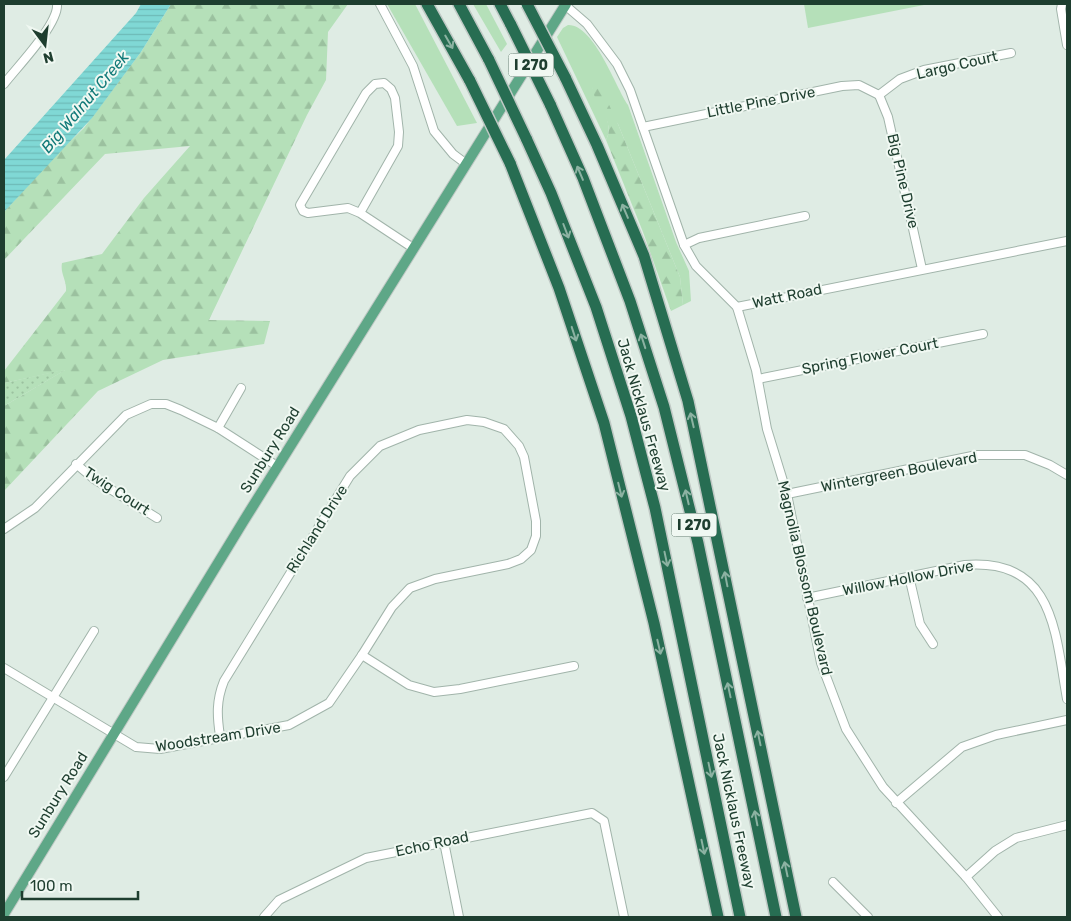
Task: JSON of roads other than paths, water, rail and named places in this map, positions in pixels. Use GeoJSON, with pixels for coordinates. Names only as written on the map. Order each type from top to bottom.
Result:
{"type":"FeatureCollection","features":[{"type":"Feature","properties":{"kind":"highway"},"geometry":{"type":"LineString","coordinates":[[427,4],[470,81],[510,163],[559,288],[604,423],[657,637],[718,917]]}},
{"type":"Feature","properties":{"kind":"highway","name":"Jack Nicklaus Freeway"},"geometry":{"type":"LineString","coordinates":[[459,4],[489,60],[551,193],[596,307],[631,416],[655,508],[740,917]]}},
{"type":"Feature","properties":{"kind":"highway","name":"Jack Nicklaus Freeway"},"geometry":{"type":"LineString","coordinates":[[500,4],[550,104],[583,178],[630,301],[664,407],[698,542],[776,917]]}},
{"type":"Feature","properties":{"kind":"highway"},"geometry":{"type":"LineString","coordinates":[[527,4],[598,145],[644,256],[688,401],[796,917]]}},
{"type":"Feature","properties":{"kind":"main road","name":"Sunbury Road"},"geometry":{"type":"LineString","coordinates":[[4,914],[277,466],[465,163],[566,5]]}},
{"type":"Feature","properties":{"kind":"street"},"geometry":{"type":"LineString","coordinates":[[4,84],[52,23],[57,10],[56,4]]}},
{"type":"Feature","properties":{"kind":"street"},"geometry":{"type":"LineString","coordinates":[[380,4],[413,66],[434,131],[453,154],[465,163]]}},
{"type":"Feature","properties":{"kind":"street"},"geometry":{"type":"LineString","coordinates":[[1062,4],[1061,9],[1067,45]]}},
{"type":"Feature","properties":{"kind":"street","name":"Watt Road"},"geometry":{"type":"LineString","coordinates":[[566,5],[587,24],[616,64],[630,90],[684,245],[696,266],[737,307],[922,268],[1067,241]]}},
{"type":"Feature","properties":{"kind":"street","name":"Largo Court"},"geometry":{"type":"LineString","coordinates":[[879,95],[900,79],[924,70],[1010,53]]}},
{"type":"Feature","properties":{"kind":"street"},"geometry":{"type":"LineString","coordinates":[[360,213],[398,146],[396,104],[391,89],[384,83],[375,84],[366,93],[300,205],[308,213],[342,208],[360,213],[413,248]]}},
{"type":"Feature","properties":{"kind":"street","name":"Little Pine Drive"},"geometry":{"type":"LineString","coordinates":[[643,127],[842,86],[859,85],[879,95]]}},
{"type":"Feature","properties":{"kind":"street","name":"Big Pine Drive"},"geometry":{"type":"LineString","coordinates":[[879,95],[888,117],[922,268]]}},
{"type":"Feature","properties":{"kind":"street"},"geometry":{"type":"LineString","coordinates":[[684,245],[699,238],[804,216]]}},
{"type":"Feature","properties":{"kind":"street","name":"Magnolia Blossom Boulevard"},"geometry":{"type":"LineString","coordinates":[[737,307],[758,379],[767,429],[787,494],[821,663],[846,730],[859,753],[896,803],[966,877],[998,917]]}},
{"type":"Feature","properties":{"kind":"street","name":"Spring Flower Court"},"geometry":{"type":"LineString","coordinates":[[758,379],[983,334]]}},
{"type":"Feature","properties":{"kind":"street"},"geometry":{"type":"LineString","coordinates":[[218,428],[240,388]]}},
{"type":"Feature","properties":{"kind":"street"},"geometry":{"type":"LineString","coordinates":[[4,528],[34,508],[126,415],[151,404],[166,404],[218,428],[277,466]]}},
{"type":"Feature","properties":{"kind":"street","name":"Richland Drive"},"geometry":{"type":"LineString","coordinates":[[220,736],[217,714],[218,697],[224,681],[350,476],[380,446],[419,430],[467,420],[484,422],[504,429]]}},
{"type":"Feature","properties":{"kind":"street","name":"Woodstream Drive"},"geometry":{"type":"LineString","coordinates":[[4,668],[136,747],[160,749],[220,736],[220,738],[289,725],[329,702],[362,655],[392,607],[410,588],[435,578],[508,564],[521,559],[531,550],[536,536],[536,521],[524,457],[519,446],[504,429]]}},
{"type":"Feature","properties":{"kind":"street","name":"Wintergreen Boulevard"},"geometry":{"type":"LineString","coordinates":[[787,494],[977,455],[1024,455],[1050,465],[1067,475]]}},
{"type":"Feature","properties":{"kind":"street","name":"Twig Court"},"geometry":{"type":"LineString","coordinates":[[76,464],[94,479],[157,518]]}},
{"type":"Feature","properties":{"kind":"street","name":"Willow Hollow Drive"},"geometry":{"type":"LineString","coordinates":[[807,598],[965,565],[986,563],[1015,572],[1038,590],[1049,614],[1067,699]]}},
{"type":"Feature","properties":{"kind":"street"},"geometry":{"type":"LineString","coordinates":[[909,576],[920,624],[933,644]]}},
{"type":"Feature","properties":{"kind":"street"},"geometry":{"type":"LineString","coordinates":[[4,777],[94,631]]}},
{"type":"Feature","properties":{"kind":"street"},"geometry":{"type":"LineString","coordinates":[[362,655],[409,685],[434,692],[460,689],[574,666]]}},
{"type":"Feature","properties":{"kind":"street"},"geometry":{"type":"LineString","coordinates":[[896,803],[962,747],[996,735],[1067,720]]}},
{"type":"Feature","properties":{"kind":"street","name":"Echo Road"},"geometry":{"type":"LineString","coordinates":[[264,917],[279,900],[366,858],[584,812],[599,816],[606,828],[624,917]]}},
{"type":"Feature","properties":{"kind":"street"},"geometry":{"type":"LineString","coordinates":[[966,877],[995,852],[1016,838],[1067,825]]}},
{"type":"Feature","properties":{"kind":"street"},"geometry":{"type":"LineString","coordinates":[[444,842],[459,917]]}},
{"type":"Feature","properties":{"kind":"street"},"geometry":{"type":"LineString","coordinates":[[833,882],[868,917]]}},
{"type":"Feature","properties":{"kind":"water","name":"Big Walnut Creek"},"geometry":{"type":"Polygon","coordinates":[[[141,4],[171,4],[141,52],[92,118],[4,212],[4,160],[136,13],[141,4]]]}}]}
